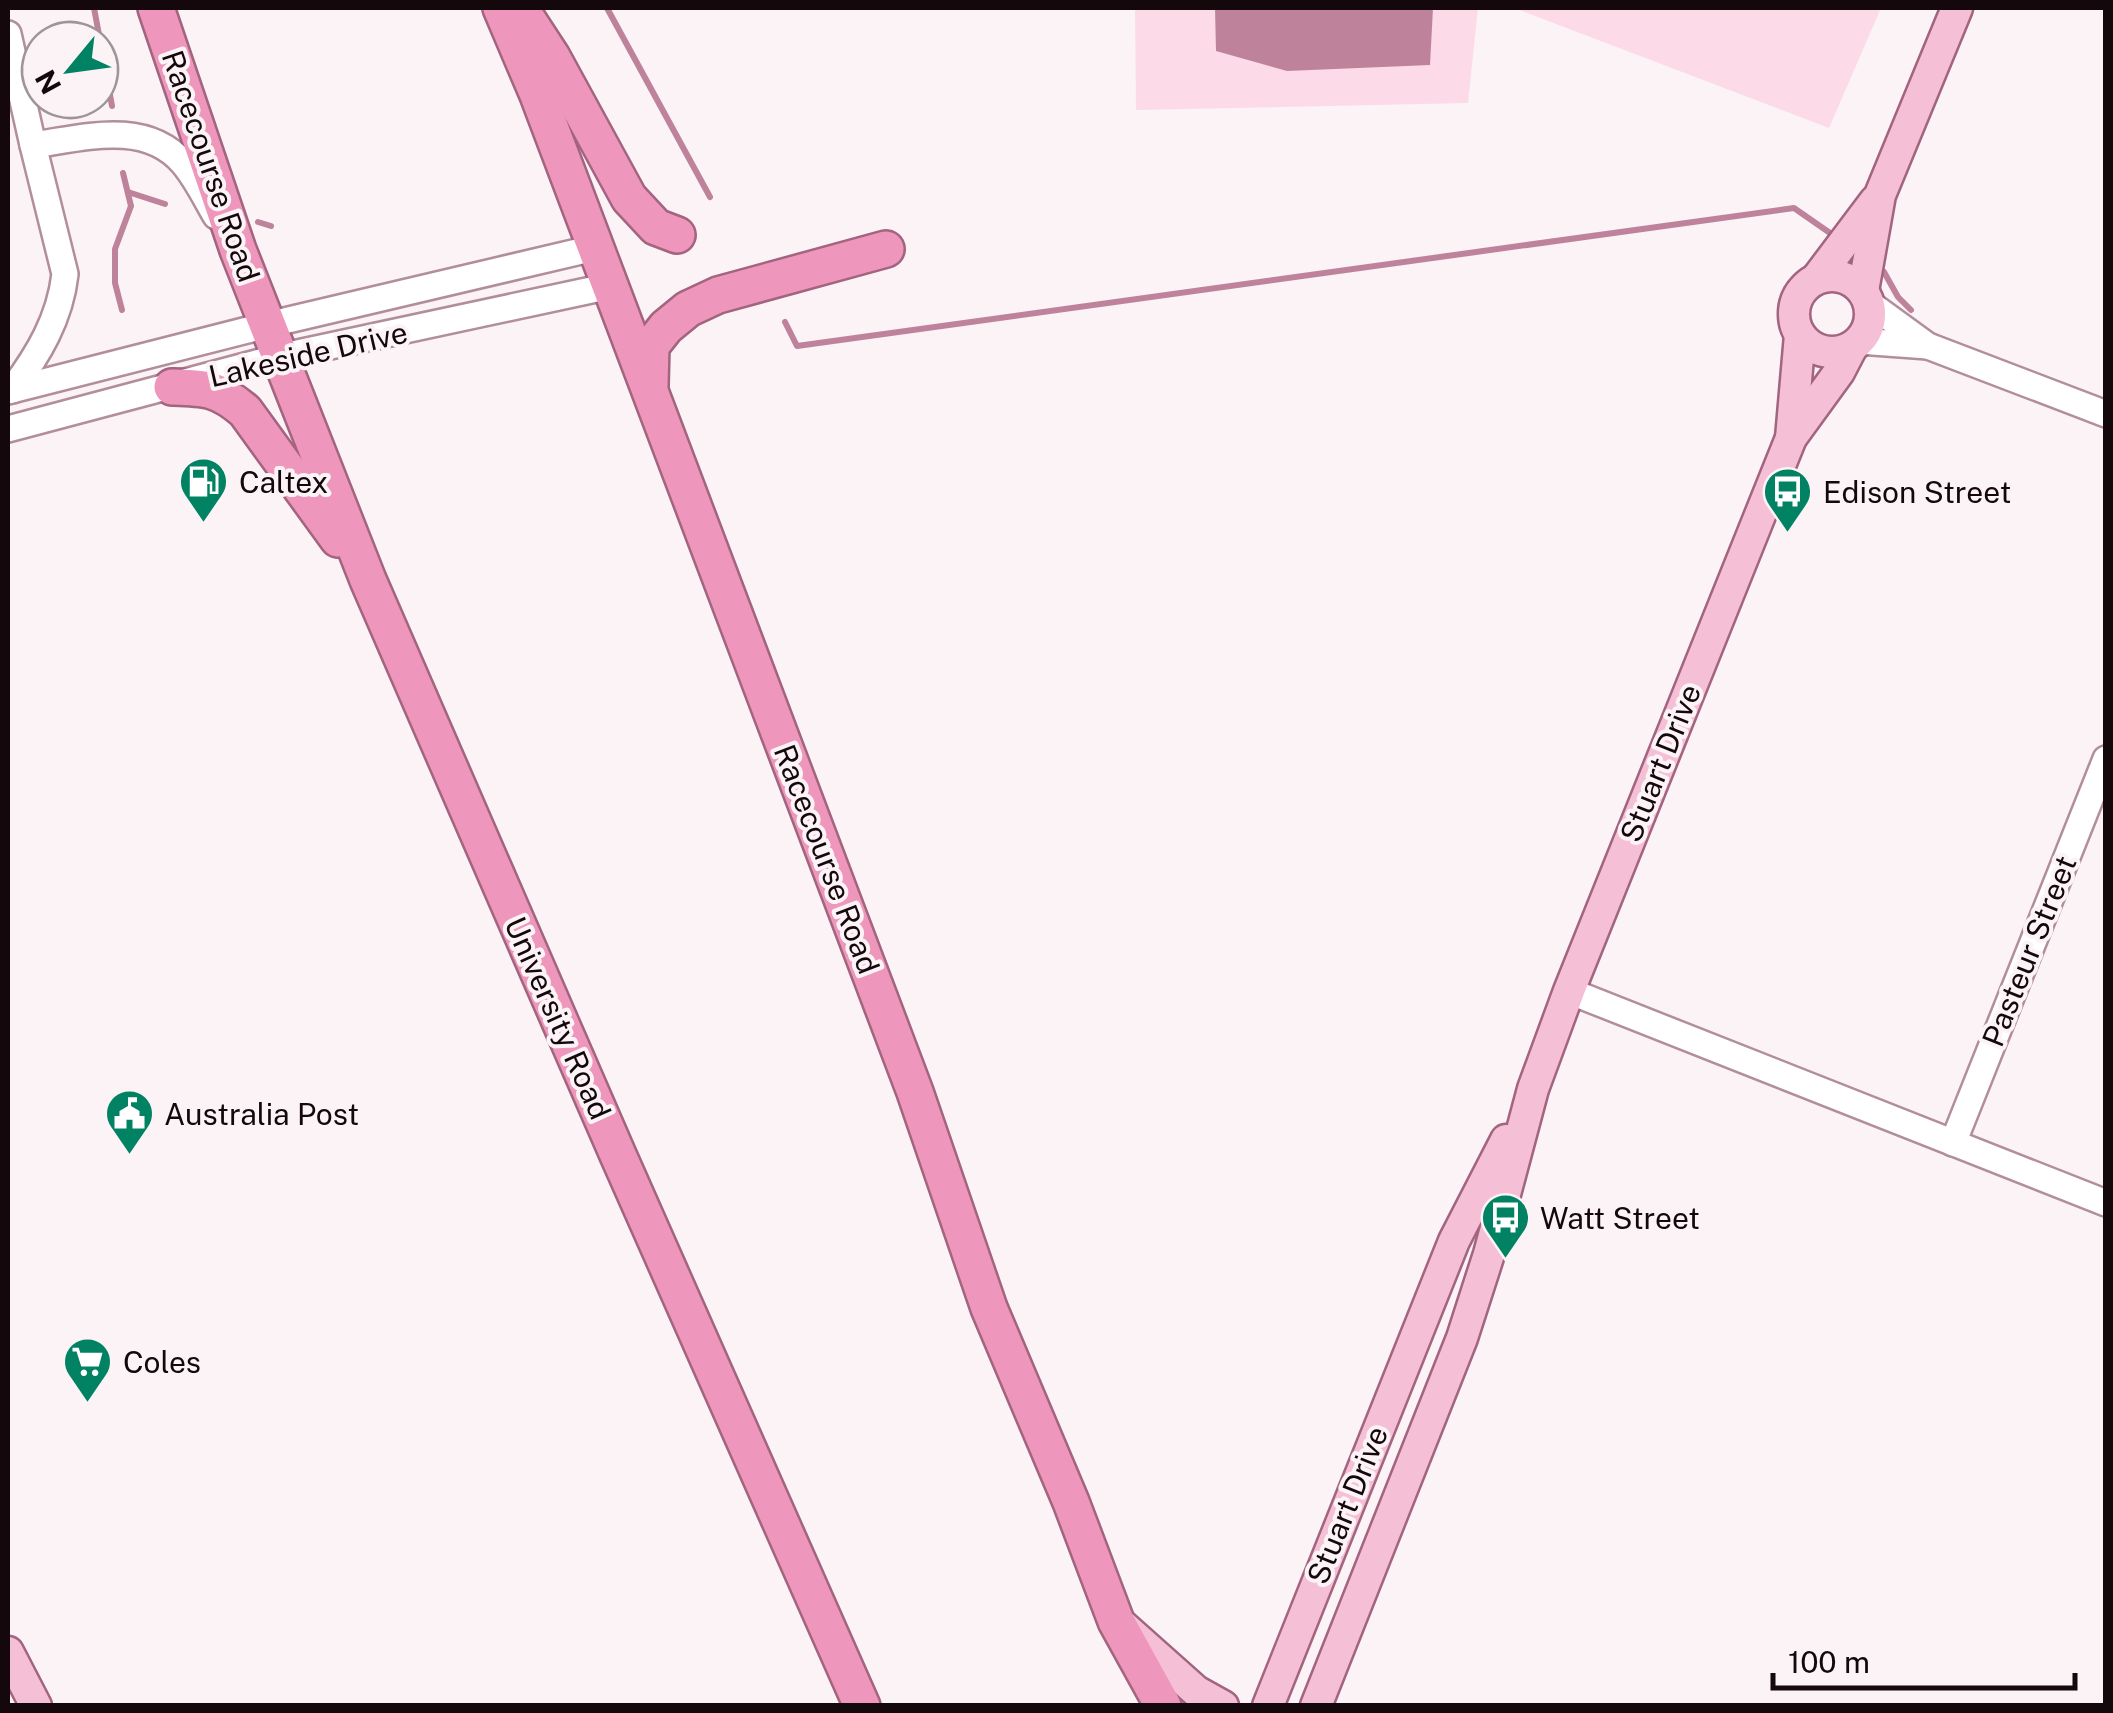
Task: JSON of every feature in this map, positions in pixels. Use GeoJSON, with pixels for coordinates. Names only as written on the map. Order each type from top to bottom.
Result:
{"type":"FeatureCollection","features":[{"type":"Feature","properties":{"kind":"highway","name":"Racecourse Road"},"geometry":{"type":"LineString","coordinates":[[156,8],[273,341]]}},
{"type":"Feature","properties":{"kind":"highway","name":"Racecourse Road"},"geometry":{"type":"LineString","coordinates":[[501,8],[538,95],[915,1092],[989,1308],[1071,1502],[1116,1621],[1163,1706]]}},
{"type":"Feature","properties":{"kind":"highway"},"geometry":{"type":"LineString","coordinates":[[520,8],[552,57],[629,198],[656,227],[677,234]]}},
{"type":"Feature","properties":{"kind":"highway"},"geometry":{"type":"LineString","coordinates":[[651,392],[651,346],[688,309],[718,296],[886,249]]}},
{"type":"Feature","properties":{"kind":"highway","name":"University Road"},"geometry":{"type":"LineString","coordinates":[[273,341],[368,580],[862,1706]]}},
{"type":"Feature","properties":{"kind":"highway"},"geometry":{"type":"LineString","coordinates":[[172,386],[208,388],[227,396],[244,411],[368,580]]}},
{"type":"Feature","properties":{"kind":"main road"},"geometry":{"type":"LineString","coordinates":[[1880,195],[1866,297],[1869,323],[1856,344],[1830,352],[1818,350],[1800,335],[1795,325],[1796,302],[1880,195],[1957,8]]}},
{"type":"Feature","properties":{"kind":"main road"},"geometry":{"type":"LineString","coordinates":[[1818,278],[1842,277],[1866,297]]}},
{"type":"Feature","properties":{"kind":"main road","name":"Stuart Drive"},"geometry":{"type":"LineString","coordinates":[[1791,438],[1800,335]]}},
{"type":"Feature","properties":{"kind":"main road","name":"Stuart Drive"},"geometry":{"type":"LineString","coordinates":[[1316,1706],[1462,1338],[1533,1089],[1569,991],[1791,438],[1856,344]]}},
{"type":"Feature","properties":{"kind":"main road","name":"Stuart Drive"},"geometry":{"type":"LineString","coordinates":[[1268,1706],[1454,1241],[1533,1089]]}},
{"type":"Feature","properties":{"kind":"main road"},"geometry":{"type":"LineString","coordinates":[[1116,1621],[1196,1691],[1223,1706]]}},
{"type":"Feature","properties":{"kind":"main road"},"geometry":{"type":"LineString","coordinates":[[8,1652],[36,1706]]}},
{"type":"Feature","properties":{"kind":"main road"},"geometry":{"type":"LineString","coordinates":[[1251,1706],[1280,1674]]}},
{"type":"Feature","properties":{"kind":"street"},"geometry":{"type":"LineString","coordinates":[[8,34],[65,274],[63,292],[42,349],[10,391]]}},
{"type":"Feature","properties":{"kind":"street"},"geometry":{"type":"LineString","coordinates":[[34,144],[104,135],[142,136],[160,144],[182,162],[238,250]]}},
{"type":"Feature","properties":{"kind":"street","name":"Lakeside Drive"},"geometry":{"type":"LineString","coordinates":[[8,429],[172,386],[273,341],[594,248]]}},
{"type":"Feature","properties":{"kind":"street","name":"Lakeside Drive"},"geometry":{"type":"LineString","coordinates":[[10,391],[273,341],[610,286]]}},
{"type":"Feature","properties":{"kind":"street"},"geometry":{"type":"LineString","coordinates":[[1866,297],[1928,346],[2106,414]]}},
{"type":"Feature","properties":{"kind":"street"},"geometry":{"type":"LineString","coordinates":[[1856,344],[1928,346]]}},
{"type":"Feature","properties":{"kind":"street","name":"Pasteur Street"},"geometry":{"type":"LineString","coordinates":[[1953,1143],[2106,759]]}},
{"type":"Feature","properties":{"kind":"street"},"geometry":{"type":"LineString","coordinates":[[1569,991],[2106,1204]]}},
{"type":"Feature","properties":{"kind":"shaded area"},"geometry":{"type":"Polygon","coordinates":[[[1135,8],[1478,8],[1468,103],[1136,110],[1135,8]]]}},
{"type":"Feature","properties":{"kind":"shaded area"},"geometry":{"type":"Polygon","coordinates":[[[1215,8],[1433,8],[1430,65],[1287,71],[1216,51],[1215,8]]]}},
{"type":"Feature","properties":{"kind":"shaded area"},"geometry":{"type":"Polygon","coordinates":[[[1514,8],[1881,8],[1829,128],[1514,8]]]}},
{"type":"Feature","properties":{"kind":"waterway"},"geometry":{"type":"LineString","coordinates":[[94,8],[96,20]]}},
{"type":"Feature","properties":{"kind":"waterway"},"geometry":{"type":"LineString","coordinates":[[607,8],[710,197]]}},
{"type":"Feature","properties":{"kind":"waterway"},"geometry":{"type":"LineString","coordinates":[[122,310],[115,283],[115,249],[131,206],[123,173]]}},
{"type":"Feature","properties":{"kind":"waterway"},"geometry":{"type":"LineString","coordinates":[[128,192],[165,204]]}},
{"type":"Feature","properties":{"kind":"waterway"},"geometry":{"type":"LineString","coordinates":[[785,322],[797,346],[1794,208],[1830,233]]}},
{"type":"Feature","properties":{"kind":"waterway"},"geometry":{"type":"LineString","coordinates":[[258,222],[271,226]]}},
{"type":"Feature","properties":{"kind":"waterway"},"geometry":{"type":"LineString","coordinates":[[1884,272],[1898,297],[1911,310]]}},
{"type":"Feature","properties":{"kind":"place","name":"Caltex"},"geometry":{"type":"Point","coordinates":[204,524]}},
{"type":"Feature","properties":{"kind":"place","name":"Edison Street"},"geometry":{"type":"Point","coordinates":[1788,534]}},
{"type":"Feature","properties":{"kind":"place","name":"Australia Post"},"geometry":{"type":"Point","coordinates":[129,1156]}},
{"type":"Feature","properties":{"kind":"place","name":"Watt Street"},"geometry":{"type":"Point","coordinates":[1505,1260]}},
{"type":"Feature","properties":{"kind":"place","name":"Coles"},"geometry":{"type":"Point","coordinates":[88,1404]}}]}
